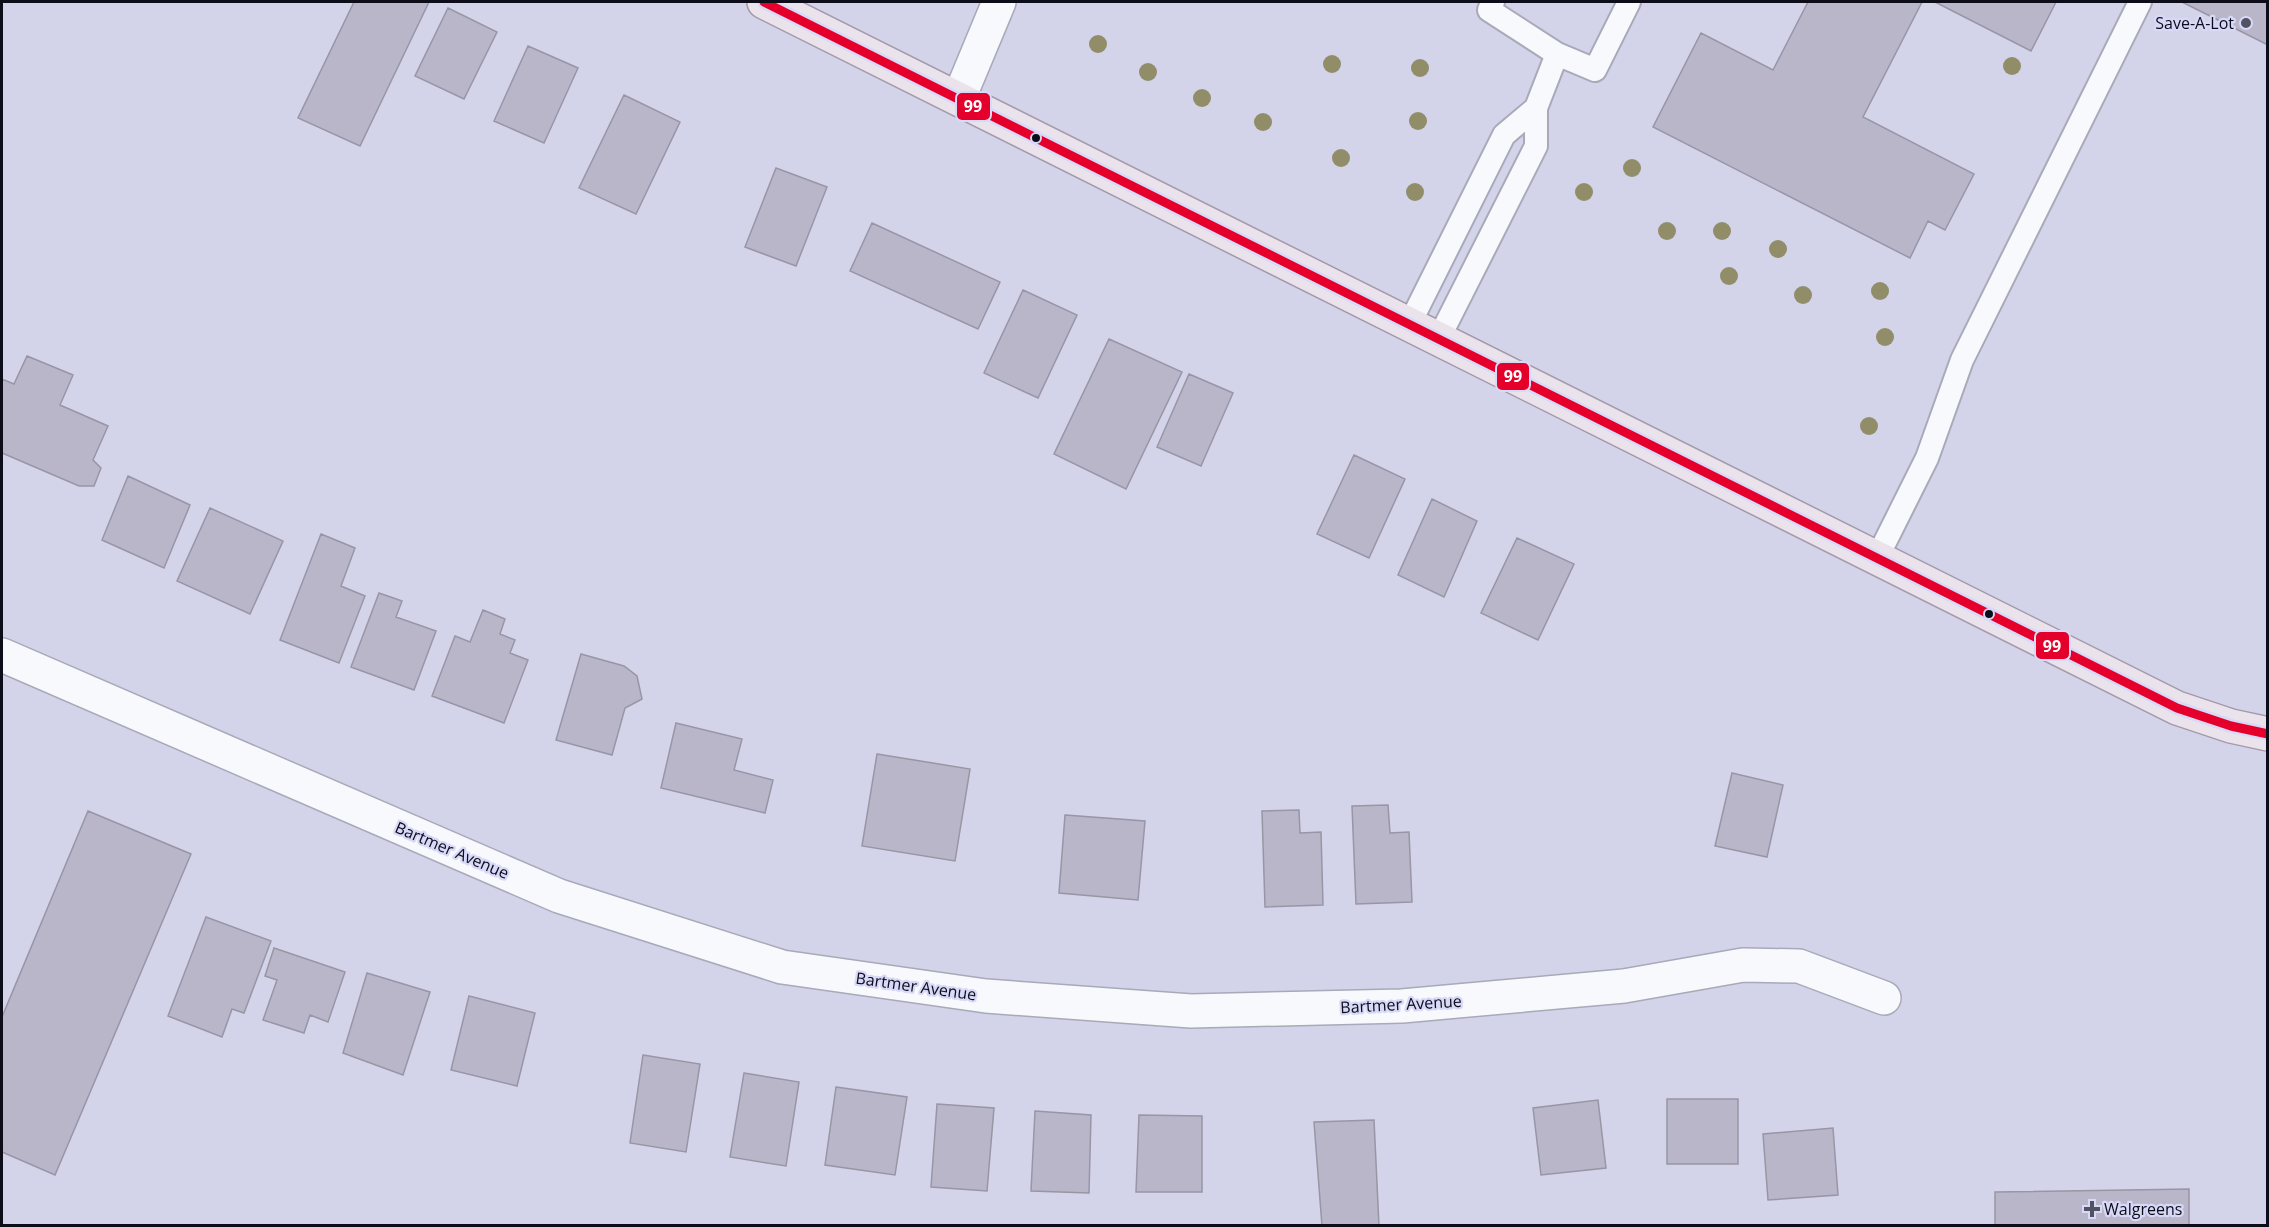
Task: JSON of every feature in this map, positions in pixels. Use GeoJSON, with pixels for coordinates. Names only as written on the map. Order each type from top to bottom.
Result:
{"type":"FeatureCollection","features":[{"type":"Feature","properties":{"kind":"main road"},"geometry":{"type":"LineString","coordinates":[[764,2],[2177,708],[2231,726],[2268,734]]}},
{"type":"Feature","properties":{"kind":"street"},"geometry":{"type":"LineString","coordinates":[[959,98],[999,2]]}},
{"type":"Feature","properties":{"kind":"street","name":"Bartmer Avenue"},"geometry":{"type":"LineString","coordinates":[[2,655],[559,896],[782,967],[986,996],[1191,1011],[1402,1006],[1624,986],[1743,965],[1799,966],[1884,998]]}},
{"type":"Feature","properties":{"kind":"lane"},"geometry":{"type":"LineString","coordinates":[[1493,2],[1489,10],[1557,54],[1595,70],[1629,2]]}},
{"type":"Feature","properties":{"kind":"lane"},"geometry":{"type":"LineString","coordinates":[[1877,558],[1928,458],[1962,360],[2140,2]]}},
{"type":"Feature","properties":{"kind":"lane"},"geometry":{"type":"LineString","coordinates":[[1439,338],[1536,146],[1536,108],[1557,54]]}},
{"type":"Feature","properties":{"kind":"lane"},"geometry":{"type":"LineString","coordinates":[[1410,323],[1504,135],[1536,108]]}},
{"type":"Feature","properties":{"kind":"building"},"geometry":{"type":"Polygon","coordinates":[[[354,2],[429,2],[360,146],[298,118],[354,2]]]}},
{"type":"Feature","properties":{"kind":"building"},"geometry":{"type":"Polygon","coordinates":[[[1808,2],[1922,2],[1863,117],[1974,174],[1945,230],[1928,221],[1910,258],[1653,127],[1701,33],[1773,70],[1808,2]]]}},
{"type":"Feature","properties":{"kind":"building"},"geometry":{"type":"Polygon","coordinates":[[[1935,2],[2056,2],[2031,51],[1935,2]]]}},
{"type":"Feature","properties":{"kind":"building","name":"Save-A-Lot"},"geometry":{"type":"Polygon","coordinates":[[[2182,2],[2268,2],[2268,45],[2182,2]]]}},
{"type":"Feature","properties":{"kind":"building"},"geometry":{"type":"Polygon","coordinates":[[[448,8],[497,32],[464,99],[415,76],[448,8]]]}},
{"type":"Feature","properties":{"kind":"building"},"geometry":{"type":"Polygon","coordinates":[[[528,46],[578,68],[544,143],[494,121],[528,46]]]}},
{"type":"Feature","properties":{"kind":"building"},"geometry":{"type":"Polygon","coordinates":[[[624,95],[680,122],[636,214],[579,188],[624,95]]]}},
{"type":"Feature","properties":{"kind":"building"},"geometry":{"type":"Polygon","coordinates":[[[776,168],[827,187],[796,266],[745,247],[776,168]]]}},
{"type":"Feature","properties":{"kind":"building"},"geometry":{"type":"Polygon","coordinates":[[[872,223],[1000,282],[978,329],[850,271],[872,223]]]}},
{"type":"Feature","properties":{"kind":"building"},"geometry":{"type":"Polygon","coordinates":[[[1023,290],[1077,315],[1038,398],[984,373],[1023,290]]]}},
{"type":"Feature","properties":{"kind":"building"},"geometry":{"type":"Polygon","coordinates":[[[1109,339],[1182,372],[1126,489],[1054,454],[1109,339]]]}},
{"type":"Feature","properties":{"kind":"building"},"geometry":{"type":"Polygon","coordinates":[[[27,356],[73,375],[60,405],[108,426],[93,460],[101,468],[94,486],[79,486],[2,453],[2,379],[14,384],[27,356]]]}},
{"type":"Feature","properties":{"kind":"building"},"geometry":{"type":"Polygon","coordinates":[[[1189,374],[1233,393],[1201,466],[1157,447],[1189,374]]]}},
{"type":"Feature","properties":{"kind":"building"},"geometry":{"type":"Polygon","coordinates":[[[1354,455],[1405,479],[1369,558],[1317,534],[1354,455]]]}},
{"type":"Feature","properties":{"kind":"building"},"geometry":{"type":"Polygon","coordinates":[[[128,476],[190,505],[164,568],[102,540],[128,476]]]}},
{"type":"Feature","properties":{"kind":"building"},"geometry":{"type":"Polygon","coordinates":[[[1432,499],[1477,521],[1444,597],[1398,575],[1432,499]]]}},
{"type":"Feature","properties":{"kind":"building"},"geometry":{"type":"Polygon","coordinates":[[[210,508],[283,541],[250,614],[177,581],[210,508]]]}},
{"type":"Feature","properties":{"kind":"building"},"geometry":{"type":"Polygon","coordinates":[[[321,534],[355,548],[341,586],[365,596],[339,663],[280,640],[321,534]]]}},
{"type":"Feature","properties":{"kind":"building"},"geometry":{"type":"Polygon","coordinates":[[[1517,538],[1574,564],[1538,640],[1481,613],[1517,538]]]}},
{"type":"Feature","properties":{"kind":"building"},"geometry":{"type":"Polygon","coordinates":[[[379,593],[402,601],[396,617],[436,631],[414,690],[351,667],[379,593]]]}},
{"type":"Feature","properties":{"kind":"building"},"geometry":{"type":"Polygon","coordinates":[[[483,610],[505,619],[500,634],[515,640],[510,653],[528,660],[504,723],[432,696],[455,636],[470,642],[483,610]]]}},
{"type":"Feature","properties":{"kind":"building"},"geometry":{"type":"Polygon","coordinates":[[[581,654],[624,666],[637,676],[642,699],[625,708],[612,755],[556,740],[581,654]]]}},
{"type":"Feature","properties":{"kind":"building"},"geometry":{"type":"Polygon","coordinates":[[[676,723],[742,739],[734,770],[773,780],[765,813],[661,788],[676,723]]]}},
{"type":"Feature","properties":{"kind":"building"},"geometry":{"type":"Polygon","coordinates":[[[877,754],[970,769],[955,861],[862,846],[877,754]]]}},
{"type":"Feature","properties":{"kind":"building"},"geometry":{"type":"Polygon","coordinates":[[[1732,773],[1783,785],[1767,857],[1715,846],[1732,773]]]}},
{"type":"Feature","properties":{"kind":"building"},"geometry":{"type":"Polygon","coordinates":[[[1388,805],[1390,833],[1409,832],[1412,902],[1356,904],[1352,806],[1388,805]]]}},
{"type":"Feature","properties":{"kind":"building"},"geometry":{"type":"Polygon","coordinates":[[[1299,810],[1300,833],[1321,832],[1323,905],[1265,907],[1262,811],[1299,810]]]}},
{"type":"Feature","properties":{"kind":"building"},"geometry":{"type":"Polygon","coordinates":[[[88,811],[191,854],[55,1175],[2,1152],[2,1017],[88,811]]]}},
{"type":"Feature","properties":{"kind":"building"},"geometry":{"type":"Polygon","coordinates":[[[1065,815],[1145,821],[1138,900],[1059,893],[1065,815]]]}},
{"type":"Feature","properties":{"kind":"building"},"geometry":{"type":"Polygon","coordinates":[[[206,917],[271,941],[244,1013],[232,1009],[222,1037],[168,1016],[206,917]]]}},
{"type":"Feature","properties":{"kind":"building"},"geometry":{"type":"Polygon","coordinates":[[[274,948],[345,972],[328,1022],[310,1015],[304,1033],[263,1020],[277,980],[265,976],[274,948]]]}},
{"type":"Feature","properties":{"kind":"building"},"geometry":{"type":"Polygon","coordinates":[[[367,973],[430,992],[403,1075],[343,1053],[367,973]]]}},
{"type":"Feature","properties":{"kind":"building"},"geometry":{"type":"Polygon","coordinates":[[[469,996],[535,1013],[517,1086],[451,1070],[469,996]]]}},
{"type":"Feature","properties":{"kind":"building"},"geometry":{"type":"Polygon","coordinates":[[[643,1055],[700,1064],[686,1152],[630,1143],[643,1055]]]}},
{"type":"Feature","properties":{"kind":"building"},"geometry":{"type":"Polygon","coordinates":[[[744,1073],[799,1082],[786,1166],[730,1157],[744,1073]]]}},
{"type":"Feature","properties":{"kind":"building"},"geometry":{"type":"Polygon","coordinates":[[[836,1087],[907,1097],[895,1175],[825,1165],[836,1087]]]}},
{"type":"Feature","properties":{"kind":"building"},"geometry":{"type":"Polygon","coordinates":[[[1667,1099],[1738,1099],[1738,1164],[1667,1164],[1667,1099]]]}},
{"type":"Feature","properties":{"kind":"building"},"geometry":{"type":"Polygon","coordinates":[[[1598,1100],[1606,1168],[1541,1175],[1533,1108],[1598,1100]]]}},
{"type":"Feature","properties":{"kind":"building"},"geometry":{"type":"Polygon","coordinates":[[[937,1104],[994,1108],[987,1191],[931,1187],[937,1104]]]}},
{"type":"Feature","properties":{"kind":"building"},"geometry":{"type":"Polygon","coordinates":[[[1035,1111],[1091,1115],[1089,1193],[1031,1191],[1035,1111]]]}},
{"type":"Feature","properties":{"kind":"building"},"geometry":{"type":"Polygon","coordinates":[[[1139,1115],[1202,1116],[1202,1192],[1136,1192],[1139,1115]]]}},
{"type":"Feature","properties":{"kind":"building"},"geometry":{"type":"Polygon","coordinates":[[[1374,1120],[1379,1226],[1322,1226],[1314,1122],[1374,1120]]]}},
{"type":"Feature","properties":{"kind":"building"},"geometry":{"type":"Polygon","coordinates":[[[1833,1128],[1838,1195],[1768,1200],[1763,1134],[1833,1128]]]}},
{"type":"Feature","properties":{"kind":"building","name":"Walgreens"},"geometry":{"type":"Polygon","coordinates":[[[2189,1189],[2189,1226],[1995,1226],[1995,1192],[2189,1189]]]}},
{"type":"Feature","properties":{"kind":"transit line","name":"99"},"geometry":{"type":"LineString","coordinates":[[764,2],[2177,708],[2231,726],[2268,734]]}},
{"type":"Feature","properties":{"kind":"place","name":"Save-A-Lot"},"geometry":{"type":"Point","coordinates":[2246,23]}},
{"type":"Feature","properties":{"kind":"place","name":"Walgreens"},"geometry":{"type":"Point","coordinates":[2092,1209]}}]}
